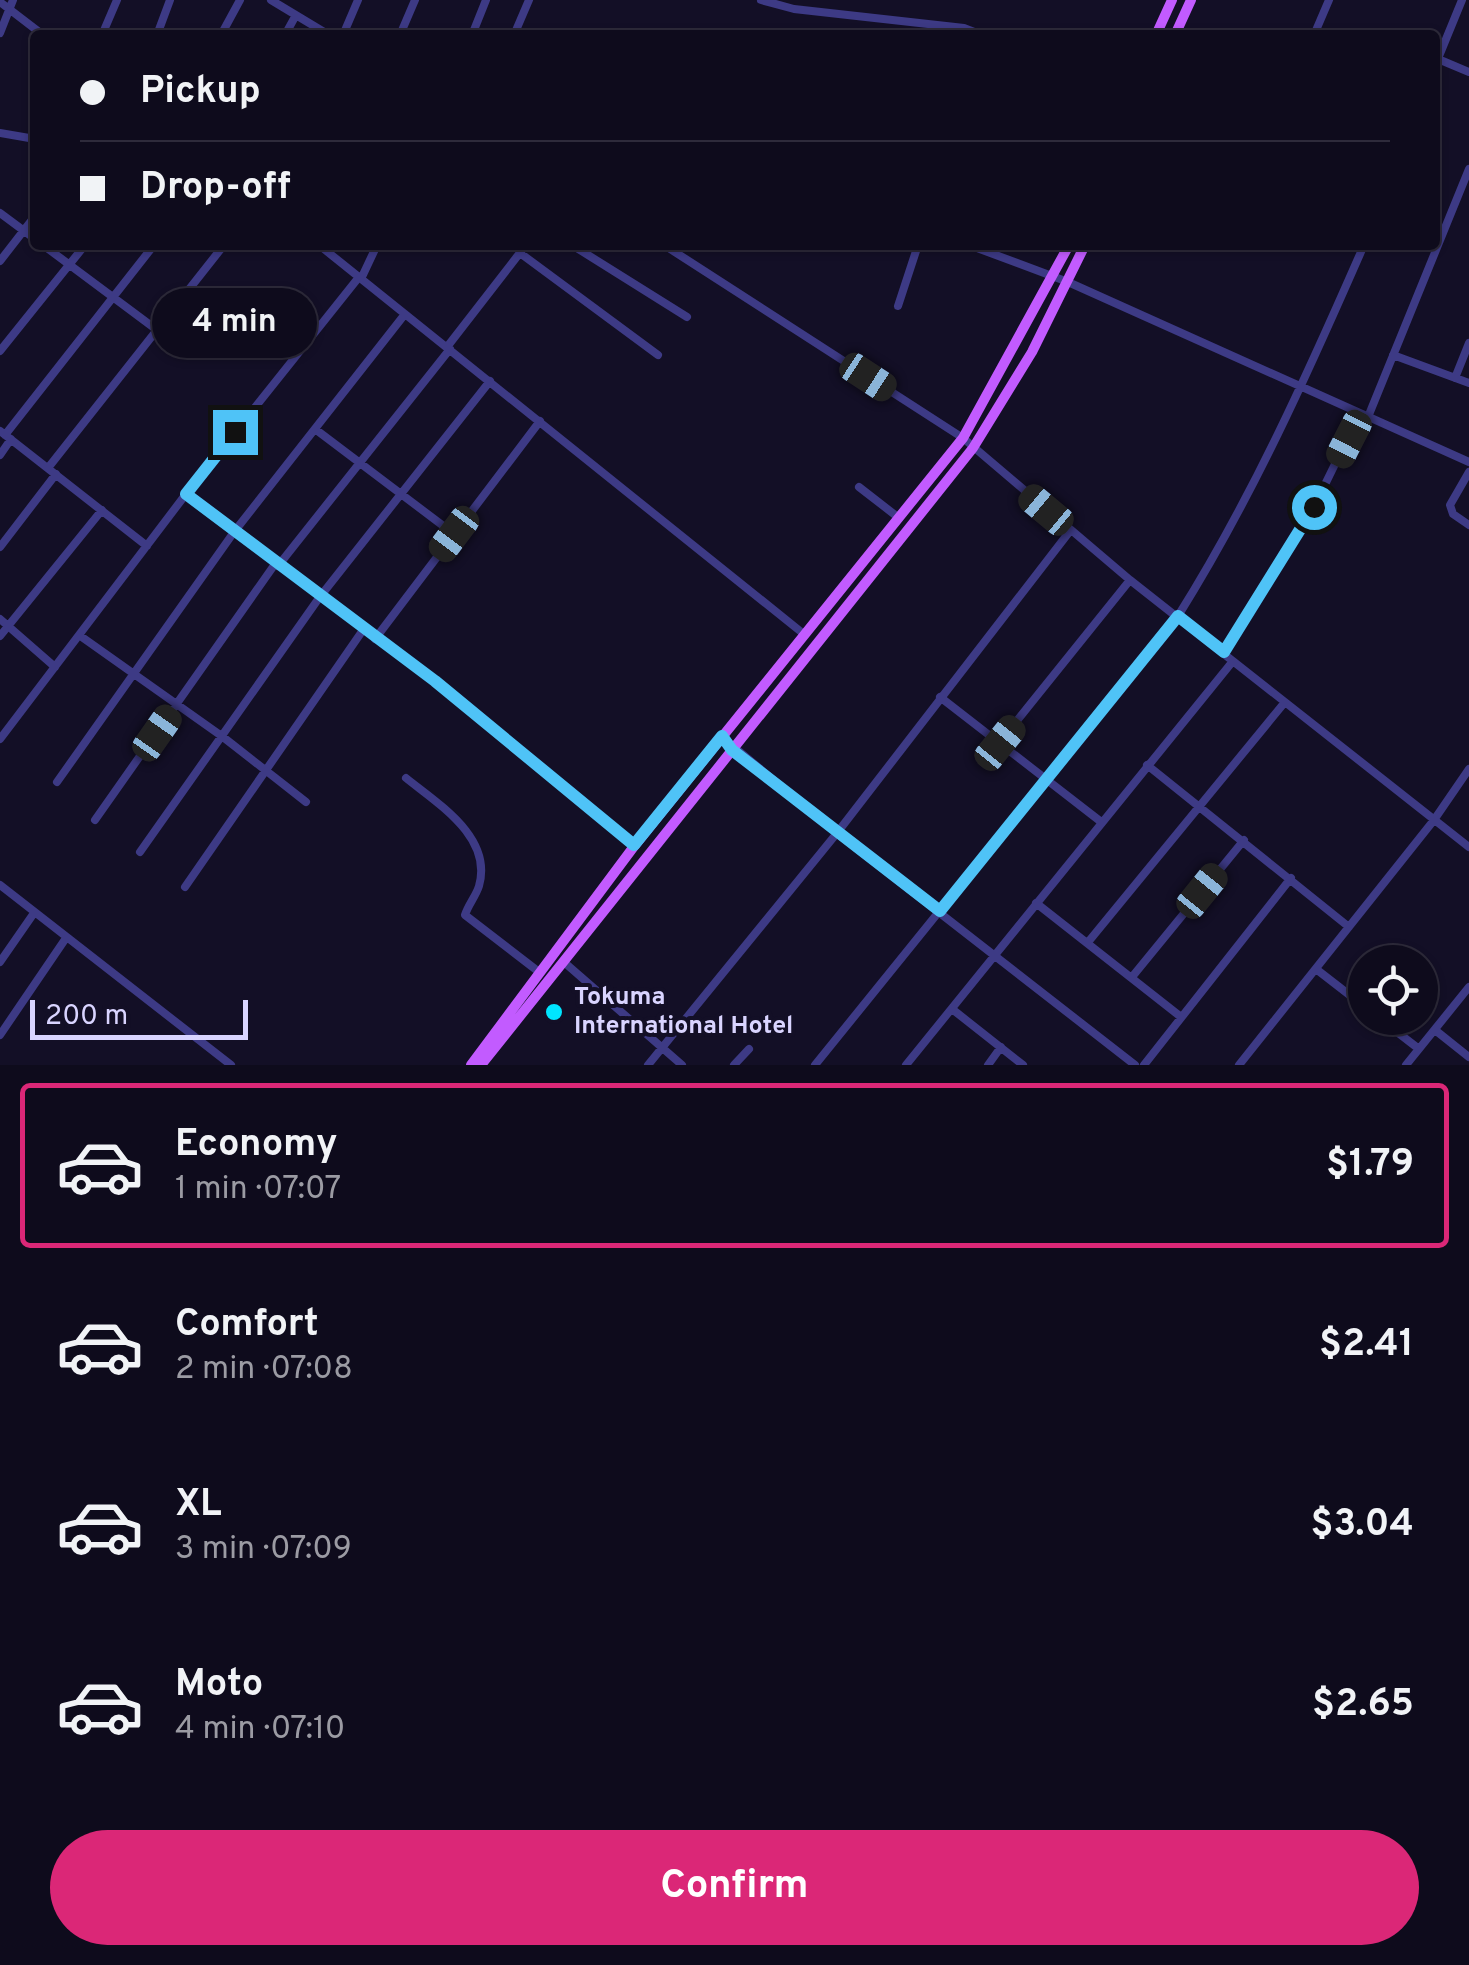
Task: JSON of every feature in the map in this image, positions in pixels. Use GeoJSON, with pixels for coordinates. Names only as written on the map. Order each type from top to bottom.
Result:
{"type":"FeatureCollection","features":[{"type":"Feature","properties":{"kind":"main road"},"geometry":{"type":"LineString","coordinates":[[1158,30],[1172,0]]}},
{"type":"Feature","properties":{"kind":"main road"},"geometry":{"type":"LineString","coordinates":[[1177,30],[1191,0]]}},
{"type":"Feature","properties":{"kind":"main road"},"geometry":{"type":"LineString","coordinates":[[471,1065],[634,845],[963,438],[1067,250]]}},
{"type":"Feature","properties":{"kind":"main road"},"geometry":{"type":"LineString","coordinates":[[482,1065],[973,448],[1032,352],[1084,250]]}},
{"type":"Feature","properties":{"kind":"street"},"geometry":{"type":"LineString","coordinates":[[104,30],[117,0]]}},
{"type":"Feature","properties":{"kind":"street"},"geometry":{"type":"LineString","coordinates":[[159,30],[170,0]]}},
{"type":"Feature","properties":{"kind":"street"},"geometry":{"type":"LineString","coordinates":[[225,30],[240,0]]}},
{"type":"Feature","properties":{"kind":"street"},"geometry":{"type":"LineString","coordinates":[[272,0],[321,30]]}},
{"type":"Feature","properties":{"kind":"street"},"geometry":{"type":"LineString","coordinates":[[287,30],[298,0]]}},
{"type":"Feature","properties":{"kind":"street"},"geometry":{"type":"LineString","coordinates":[[345,30],[358,0]]}},
{"type":"Feature","properties":{"kind":"street"},"geometry":{"type":"LineString","coordinates":[[402,30],[415,0]]}},
{"type":"Feature","properties":{"kind":"street"},"geometry":{"type":"LineString","coordinates":[[474,30],[486,0]]}},
{"type":"Feature","properties":{"kind":"street"},"geometry":{"type":"LineString","coordinates":[[516,30],[529,0]]}},
{"type":"Feature","properties":{"kind":"street"},"geometry":{"type":"LineString","coordinates":[[761,0],[794,10],[949,30]]}},
{"type":"Feature","properties":{"kind":"street"},"geometry":{"type":"LineString","coordinates":[[1316,30],[1329,0]]}},
{"type":"Feature","properties":{"kind":"street"},"geometry":{"type":"LineString","coordinates":[[1440,52],[1462,0]]}},
{"type":"Feature","properties":{"kind":"street"},"geometry":{"type":"LineString","coordinates":[[0,2],[11,4],[39,30]]}},
{"type":"Feature","properties":{"kind":"street"},"geometry":{"type":"LineString","coordinates":[[0,33],[11,4]]}},
{"type":"Feature","properties":{"kind":"street"},"geometry":{"type":"LineString","coordinates":[[1440,63],[1469,72]]}},
{"type":"Feature","properties":{"kind":"street"},"geometry":{"type":"LineString","coordinates":[[0,133],[30,136]]}},
{"type":"Feature","properties":{"kind":"street"},"geometry":{"type":"LineString","coordinates":[[1440,240],[1469,169]]}},
{"type":"Feature","properties":{"kind":"street"},"geometry":{"type":"LineString","coordinates":[[0,214],[30,234]]}},
{"type":"Feature","properties":{"kind":"street"},"geometry":{"type":"LineString","coordinates":[[0,262],[30,222]]}},
{"type":"Feature","properties":{"kind":"street"},"geometry":{"type":"LineString","coordinates":[[49,250],[157,330]]}},
{"type":"Feature","properties":{"kind":"street"},"geometry":{"type":"LineString","coordinates":[[0,351],[82,250]]}},
{"type":"Feature","properties":{"kind":"street"},"geometry":{"type":"LineString","coordinates":[[0,455],[5,435],[150,250]]}},
{"type":"Feature","properties":{"kind":"street"},"geometry":{"type":"LineString","coordinates":[[0,547],[52,471],[220,250]]}},
{"type":"Feature","properties":{"kind":"street"},"geometry":{"type":"LineString","coordinates":[[325,250],[805,635]]}},
{"type":"Feature","properties":{"kind":"street"},"geometry":{"type":"LineString","coordinates":[[0,740],[186,494],[360,278],[374,250]]}},
{"type":"Feature","properties":{"kind":"street"},"geometry":{"type":"LineString","coordinates":[[95,820],[277,565],[522,250]]}},
{"type":"Feature","properties":{"kind":"street"},"geometry":{"type":"LineString","coordinates":[[524,250],[658,355]]}},
{"type":"Feature","properties":{"kind":"street"},"geometry":{"type":"LineString","coordinates":[[580,250],[687,316]]}},
{"type":"Feature","properties":{"kind":"street"},"geometry":{"type":"LineString","coordinates":[[672,250],[963,438],[1130,580],[1469,847]]}},
{"type":"Feature","properties":{"kind":"street"},"geometry":{"type":"LineString","coordinates":[[898,306],[916,250]]}},
{"type":"Feature","properties":{"kind":"street"},"geometry":{"type":"LineString","coordinates":[[983,250],[1068,282],[1469,462]]}},
{"type":"Feature","properties":{"kind":"street"},"geometry":{"type":"LineString","coordinates":[[815,1065],[1178,616],[1220,550],[1302,388],[1362,250]]}},
{"type":"Feature","properties":{"kind":"street"},"geometry":{"type":"LineString","coordinates":[[1224,652],[1314,507],[1364,415],[1436,250]]}},
{"type":"Feature","properties":{"kind":"street"},"geometry":{"type":"LineString","coordinates":[[58,782],[234,532],[405,314]]}},
{"type":"Feature","properties":{"kind":"street"},"geometry":{"type":"LineString","coordinates":[[1455,378],[1469,343]]}},
{"type":"Feature","properties":{"kind":"street"},"geometry":{"type":"LineString","coordinates":[[1393,355],[1469,383]]}},
{"type":"Feature","properties":{"kind":"street"},"geometry":{"type":"LineString","coordinates":[[140,852],[319,598],[398,492],[490,381]]}},
{"type":"Feature","properties":{"kind":"street"},"geometry":{"type":"LineString","coordinates":[[375,639],[540,421]]}},
{"type":"Feature","properties":{"kind":"street"},"geometry":{"type":"LineString","coordinates":[[315,429],[454,534]]}},
{"type":"Feature","properties":{"kind":"street"},"geometry":{"type":"LineString","coordinates":[[5,435],[146,546]]}},
{"type":"Feature","properties":{"kind":"street"},"geometry":{"type":"LineString","coordinates":[[1469,472],[1450,505],[1453,514],[1469,525]]}},
{"type":"Feature","properties":{"kind":"street"},"geometry":{"type":"LineString","coordinates":[[859,487],[898,518]]}},
{"type":"Feature","properties":{"kind":"street"},"geometry":{"type":"LineString","coordinates":[[186,494],[319,598],[435,681],[634,845]]}},
{"type":"Feature","properties":{"kind":"street"},"geometry":{"type":"LineString","coordinates":[[0,636],[102,510]]}},
{"type":"Feature","properties":{"kind":"street"},"geometry":{"type":"LineString","coordinates":[[648,1065],[837,833],[1070,531]]}},
{"type":"Feature","properties":{"kind":"street"},"geometry":{"type":"LineString","coordinates":[[1000,743],[1130,580]]}},
{"type":"Feature","properties":{"kind":"street"},"geometry":{"type":"LineString","coordinates":[[0,619],[55,667]]}},
{"type":"Feature","properties":{"kind":"street"},"geometry":{"type":"LineString","coordinates":[[185,887],[363,630]]}},
{"type":"Feature","properties":{"kind":"street"},"geometry":{"type":"LineString","coordinates":[[79,636],[223,736],[306,802]]}},
{"type":"Feature","properties":{"kind":"street"},"geometry":{"type":"LineString","coordinates":[[906,1065],[1100,820],[1233,661]]}},
{"type":"Feature","properties":{"kind":"street"},"geometry":{"type":"LineString","coordinates":[[940,697],[1100,820]]}},
{"type":"Feature","properties":{"kind":"street"},"geometry":{"type":"LineString","coordinates":[[1089,941],[1285,702]]}},
{"type":"Feature","properties":{"kind":"street"},"geometry":{"type":"LineString","coordinates":[[722,736],[732,750],[1135,1065]]}},
{"type":"Feature","properties":{"kind":"street"},"geometry":{"type":"LineString","coordinates":[[1147,765],[1348,928]]}},
{"type":"Feature","properties":{"kind":"street"},"geometry":{"type":"LineString","coordinates":[[1239,1065],[1434,820],[1469,768]]}},
{"type":"Feature","properties":{"kind":"street"},"geometry":{"type":"LineString","coordinates":[[406,778],[456,818],[478,850],[480,885],[465,915],[539,972]]}},
{"type":"Feature","properties":{"kind":"street"},"geometry":{"type":"LineString","coordinates":[[1132,977],[1244,840]]}},
{"type":"Feature","properties":{"kind":"street"},"geometry":{"type":"LineString","coordinates":[[1144,1065],[1291,878]]}},
{"type":"Feature","properties":{"kind":"street"},"geometry":{"type":"LineString","coordinates":[[0,885],[231,1065]]}},
{"type":"Feature","properties":{"kind":"street"},"geometry":{"type":"LineString","coordinates":[[1036,903],[1181,1017]]}},
{"type":"Feature","properties":{"kind":"street"},"geometry":{"type":"LineString","coordinates":[[0,962],[34,914]]}},
{"type":"Feature","properties":{"kind":"street"},"geometry":{"type":"LineString","coordinates":[[0,1035],[4,1022],[66,938]]}},
{"type":"Feature","properties":{"kind":"street"},"geometry":{"type":"LineString","coordinates":[[565,963],[682,1065]]}},
{"type":"Feature","properties":{"kind":"street"},"geometry":{"type":"LineString","coordinates":[[1316,969],[1348,994]]}},
{"type":"Feature","properties":{"kind":"street"},"geometry":{"type":"LineString","coordinates":[[1438,1025],[1469,988]]}},
{"type":"Feature","properties":{"kind":"street"},"geometry":{"type":"LineString","coordinates":[[952,1008],[1023,1065]]}},
{"type":"Feature","properties":{"kind":"street"},"geometry":{"type":"LineString","coordinates":[[1438,1033],[1469,1058]]}},
{"type":"Feature","properties":{"kind":"street"},"geometry":{"type":"LineString","coordinates":[[1401,1035],[1419,1049]]}},
{"type":"Feature","properties":{"kind":"street"},"geometry":{"type":"LineString","coordinates":[[1406,1065],[1430,1035]]}},
{"type":"Feature","properties":{"kind":"street"},"geometry":{"type":"LineString","coordinates":[[988,1065],[1001,1047]]}},
{"type":"Feature","properties":{"kind":"street"},"geometry":{"type":"LineString","coordinates":[[734,1065],[750,1049]]}},
{"type":"Feature","properties":{"kind":"place","name":"Tokuma International Hotel"},"geometry":{"type":"Point","coordinates":[554,1012]}},
{"type":"Feature","properties":{"kind":"route"},"geometry":{"type":"LineString","coordinates":[[235,432],[186,494],[319,598],[435,681],[634,845],[722,736],[732,750],[940,911],[1178,616],[1224,652],[1314,507]]}}]}
